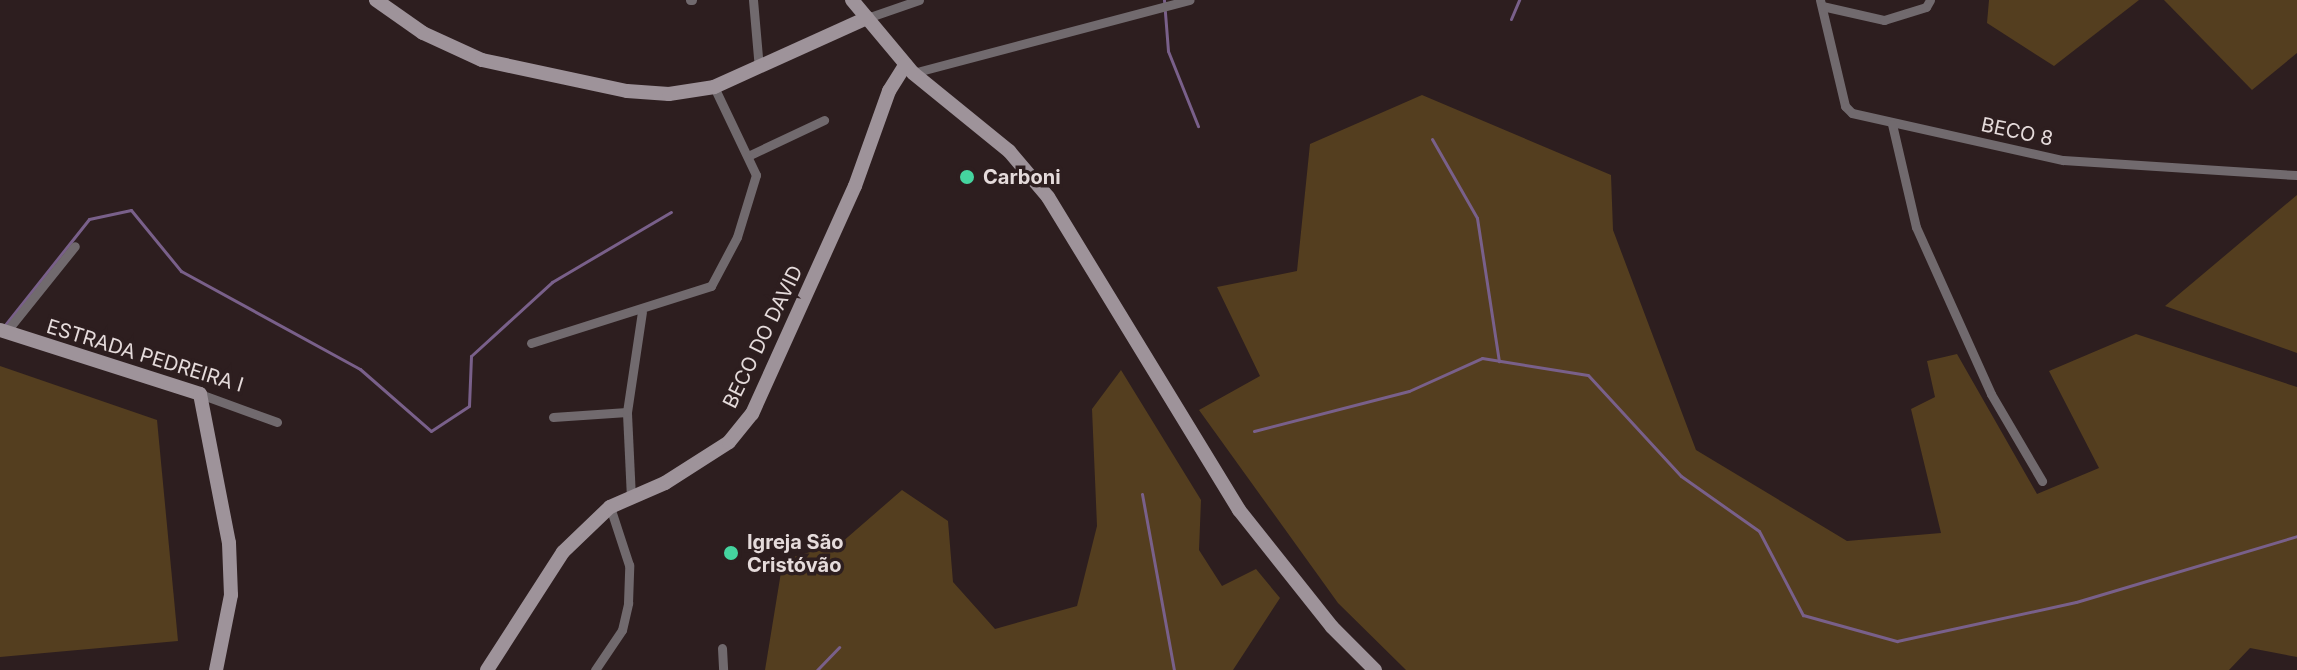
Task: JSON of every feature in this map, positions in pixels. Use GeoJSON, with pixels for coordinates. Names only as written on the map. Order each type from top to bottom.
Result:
{"type":"FeatureCollection","features":[{"type":"Feature","properties":{"kind":"main road"},"geometry":{"type":"LineString","coordinates":[[376,0],[423,33],[482,60],[627,91],[669,94],[714,87],[867,18]]}},
{"type":"Feature","properties":{"kind":"main road"},"geometry":{"type":"LineString","coordinates":[[852,0],[909,69],[1009,151],[1048,197],[1239,510],[1332,627],[1375,670]]}},
{"type":"Feature","properties":{"kind":"main road","name":"BECO DO DAVID"},"geometry":{"type":"LineString","coordinates":[[487,670],[563,552],[610,507],[665,483],[729,442],[752,414],[855,186],[886,99],[909,69]]}},
{"type":"Feature","properties":{"kind":"main road","name":"ESTRADA PEDREIRA I"},"geometry":{"type":"LineString","coordinates":[[3,331],[200,394]]}},
{"type":"Feature","properties":{"kind":"main road"},"geometry":{"type":"LineString","coordinates":[[200,394],[229,543],[231,595],[216,670]]}},
{"type":"Feature","properties":{"kind":"street"},"geometry":{"type":"LineString","coordinates":[[753,0],[759,68]]}},
{"type":"Feature","properties":{"kind":"street"},"geometry":{"type":"LineString","coordinates":[[867,18],[919,0]]}},
{"type":"Feature","properties":{"kind":"street"},"geometry":{"type":"LineString","coordinates":[[909,69],[1190,0]]}},
{"type":"Feature","properties":{"kind":"street"},"geometry":{"type":"LineString","coordinates":[[1821,3],[1884,20],[1922,8],[1930,0]]}},
{"type":"Feature","properties":{"kind":"street","name":"BECO 8"},"geometry":{"type":"LineString","coordinates":[[1821,3],[1845,106],[1852,113],[2063,160],[2297,175]]}},
{"type":"Feature","properties":{"kind":"street"},"geometry":{"type":"LineString","coordinates":[[531,343],[642,312],[711,286],[737,237],[756,175],[750,155],[714,87]]}},
{"type":"Feature","properties":{"kind":"street"},"geometry":{"type":"LineString","coordinates":[[750,155],[824,120]]}},
{"type":"Feature","properties":{"kind":"street"},"geometry":{"type":"LineString","coordinates":[[1892,124],[1916,227],[1991,394],[2042,481]]}},
{"type":"Feature","properties":{"kind":"street"},"geometry":{"type":"LineString","coordinates":[[3,331],[75,246]]}},
{"type":"Feature","properties":{"kind":"street"},"geometry":{"type":"LineString","coordinates":[[631,498],[627,412],[642,312]]}},
{"type":"Feature","properties":{"kind":"street","name":"ESTRADA PEDREIRA I"},"geometry":{"type":"LineString","coordinates":[[200,394],[277,422]]}},
{"type":"Feature","properties":{"kind":"street"},"geometry":{"type":"LineString","coordinates":[[553,417],[627,412]]}},
{"type":"Feature","properties":{"kind":"street"},"geometry":{"type":"LineString","coordinates":[[595,670],[622,630],[628,603],[629,565],[610,507]]}},
{"type":"Feature","properties":{"kind":"street"},"geometry":{"type":"LineString","coordinates":[[722,648],[723,670]]}},
{"type":"Feature","properties":{"kind":"shaded area"},"geometry":{"type":"Polygon","coordinates":[[[1989,0],[2139,0],[2054,66],[1987,23],[1989,0]]]}},
{"type":"Feature","properties":{"kind":"shaded area"},"geometry":{"type":"Polygon","coordinates":[[[2164,0],[2297,0],[2297,53],[2252,90],[2164,0]]]}},
{"type":"Feature","properties":{"kind":"shaded area"},"geometry":{"type":"Polygon","coordinates":[[[1422,95],[1611,175],[1613,230],[1696,450],[1847,541],[1941,533],[1911,409],[1935,397],[1927,361],[1957,354],[2037,494],[2099,468],[2049,371],[2136,334],[2297,387],[2297,657],[2250,648],[2229,670],[1406,670],[1338,603],[1199,410],[1260,376],[1217,287],[1297,271],[1310,144],[1422,95]]]}},
{"type":"Feature","properties":{"kind":"shaded area"},"geometry":{"type":"Polygon","coordinates":[[[2297,195],[2297,353],[2165,306],[2297,195]]]}},
{"type":"Feature","properties":{"kind":"shaded area"},"geometry":{"type":"Polygon","coordinates":[[[0,366],[157,420],[178,641],[0,657],[0,366]]]}},
{"type":"Feature","properties":{"kind":"shaded area"},"geometry":{"type":"Polygon","coordinates":[[[1121,370],[1201,500],[1199,550],[1222,586],[1256,569],[1280,598],[1233,670],[765,670],[783,560],[841,543],[902,490],[948,521],[953,582],[995,629],[1077,606],[1097,526],[1092,409],[1121,370]]]}},
{"type":"Feature","properties":{"kind":"waterway"},"geometry":{"type":"LineString","coordinates":[[1164,0],[1168,51],[1198,126]]}},
{"type":"Feature","properties":{"kind":"waterway"},"geometry":{"type":"LineString","coordinates":[[1511,19],[1519,0]]}},
{"type":"Feature","properties":{"kind":"waterway"},"geometry":{"type":"LineString","coordinates":[[1432,139],[1477,218],[1499,361]]}},
{"type":"Feature","properties":{"kind":"waterway"},"geometry":{"type":"LineString","coordinates":[[5,325],[89,219],[131,210],[181,271],[360,369],[431,431],[469,406],[471,356],[552,282],[671,212]]}},
{"type":"Feature","properties":{"kind":"waterway"},"geometry":{"type":"LineString","coordinates":[[1254,431],[1409,391],[1482,358],[1588,375],[1681,476],[1759,531],[1803,615],[1897,641],[2076,602],[2297,536]]}},
{"type":"Feature","properties":{"kind":"waterway"},"geometry":{"type":"LineString","coordinates":[[1142,494],[1174,670]]}},
{"type":"Feature","properties":{"kind":"waterway"},"geometry":{"type":"LineString","coordinates":[[817,670],[839,647]]}},
{"type":"Feature","properties":{"kind":"place","name":"Carboni"},"geometry":{"type":"Point","coordinates":[967,177]}},
{"type":"Feature","properties":{"kind":"place","name":"Igreja São Cristóvão"},"geometry":{"type":"Point","coordinates":[731,553]}}]}
